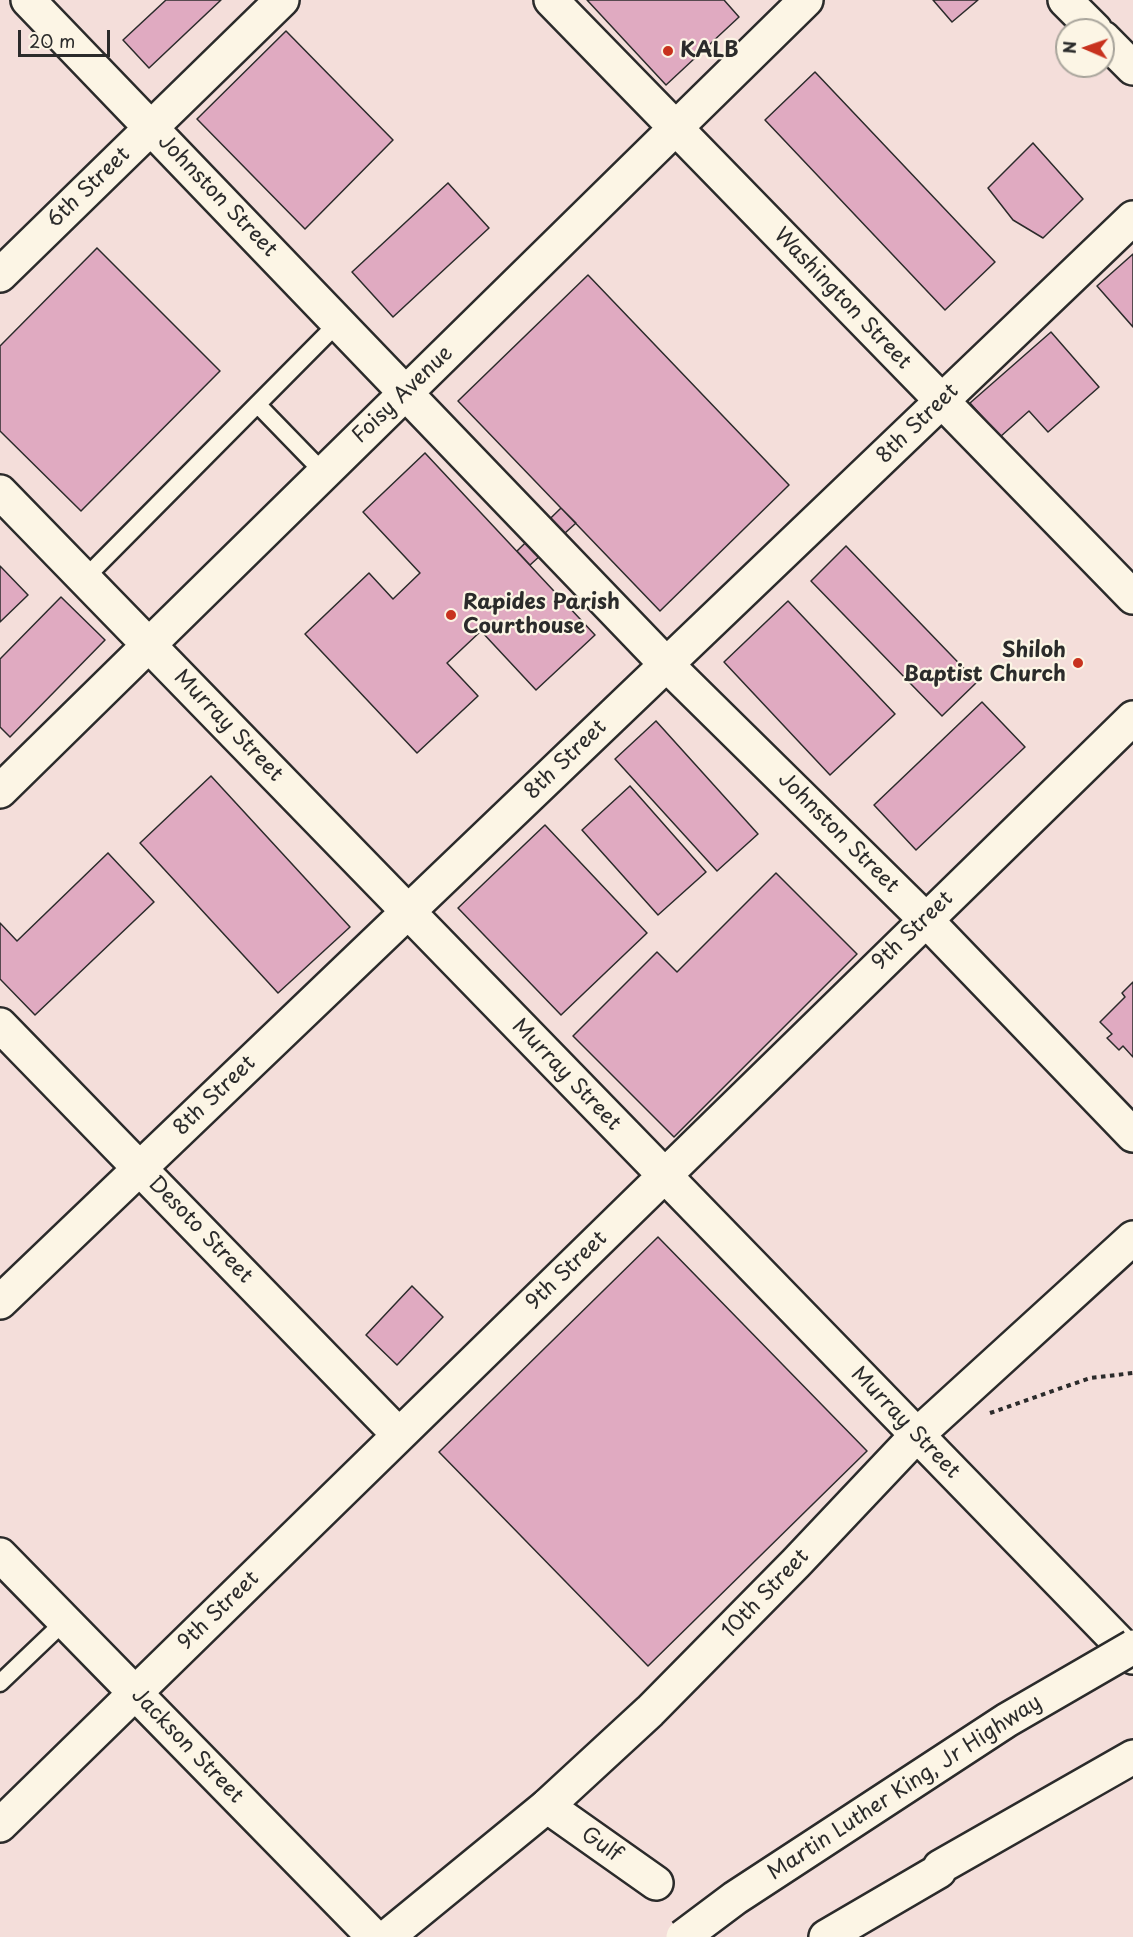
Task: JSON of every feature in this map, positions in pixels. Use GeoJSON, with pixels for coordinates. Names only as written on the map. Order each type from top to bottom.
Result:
{"type":"FeatureCollection","features":[{"type":"Feature","properties":{"kind":"main road","name":"Johnston Street"},"geometry":{"type":"LineString","coordinates":[[28,0],[666,664],[925,919],[1133,1135]]}},
{"type":"Feature","properties":{"kind":"main road","name":"6th Street"},"geometry":{"type":"LineString","coordinates":[[0,275],[282,0]]}},
{"type":"Feature","properties":{"kind":"main road","name":"Washington Street"},"geometry":{"type":"LineString","coordinates":[[552,0],[1133,597]]}},
{"type":"Feature","properties":{"kind":"main road","name":"Foisy Avenue"},"geometry":{"type":"LineString","coordinates":[[0,791],[806,0]]}},
{"type":"Feature","properties":{"kind":"main road"},"geometry":{"type":"LineString","coordinates":[[1065,0],[1083,18]]}},
{"type":"Feature","properties":{"kind":"main road"},"geometry":{"type":"LineString","coordinates":[[1115,50],[1133,68]]}},
{"type":"Feature","properties":{"kind":"main road","name":"8th Street"},"geometry":{"type":"LineString","coordinates":[[0,1302],[1133,218]]}},
{"type":"Feature","properties":{"kind":"main road","name":"Murray Street"},"geometry":{"type":"LineString","coordinates":[[0,492],[1133,1657]]}},
{"type":"Feature","properties":{"kind":"main road","name":"9th Street"},"geometry":{"type":"LineString","coordinates":[[0,1825],[1133,717]]}},
{"type":"Feature","properties":{"kind":"main road","name":"Desoto Street"},"geometry":{"type":"LineString","coordinates":[[0,1025],[399,1435]]}},
{"type":"Feature","properties":{"kind":"main road","name":"10th Street"},"geometry":{"type":"LineString","coordinates":[[387,1937],[546,1806],[650,1711],[796,1563],[917,1435],[1133,1238]]}},
{"type":"Feature","properties":{"kind":"main road","name":"Jackson Street"},"geometry":{"type":"LineString","coordinates":[[0,1555],[374,1937]]}},
{"type":"Feature","properties":{"kind":"main road","name":"Martin Luther King, Jr Highway"},"geometry":{"type":"LineString","coordinates":[[683,1937],[735,1898],[1007,1720],[1133,1647]]}},
{"type":"Feature","properties":{"kind":"main road"},"geometry":{"type":"LineString","coordinates":[[826,1937],[939,1871],[940,1867],[1133,1757]]}},
{"type":"Feature","properties":{"kind":"main road"},"geometry":{"type":"LineString","coordinates":[[940,1867],[1133,1779]]}},
{"type":"Feature","properties":{"kind":"main road","name":"Gulf"},"geometry":{"type":"LineString","coordinates":[[546,1806],[656,1883]]}},
{"type":"Feature","properties":{"kind":"lane"},"geometry":{"type":"LineString","coordinates":[[84,579],[339,322]]}},
{"type":"Feature","properties":{"kind":"lane"},"geometry":{"type":"LineString","coordinates":[[258,405],[324,473]]}},
{"type":"Feature","properties":{"kind":"lane"},"geometry":{"type":"LineString","coordinates":[[0,1683],[65,1622]]}},
{"type":"Feature","properties":{"kind":"path"},"geometry":{"type":"LineString","coordinates":[[982,1416],[1090,1378],[1133,1373]]}},
{"type":"Feature","properties":{"kind":"building"},"geometry":{"type":"Polygon","coordinates":[[[166,0],[221,0],[149,68],[123,40],[166,0]]]}},
{"type":"Feature","properties":{"kind":"building","name":"KALB"},"geometry":{"type":"Polygon","coordinates":[[[587,0],[724,0],[739,17],[666,85],[587,0]]]}},
{"type":"Feature","properties":{"kind":"building"},"geometry":{"type":"Polygon","coordinates":[[[933,0],[978,0],[952,22],[933,0]]]}},
{"type":"Feature","properties":{"kind":"building"},"geometry":{"type":"Polygon","coordinates":[[[286,31],[393,140],[305,229],[197,119],[286,31]]]}},
{"type":"Feature","properties":{"kind":"building"},"geometry":{"type":"Polygon","coordinates":[[[815,72],[995,262],[945,310],[765,120],[815,72]]]}},
{"type":"Feature","properties":{"kind":"building"},"geometry":{"type":"Polygon","coordinates":[[[1033,143],[1083,199],[1043,238],[1013,220],[988,188],[1033,143]]]}},
{"type":"Feature","properties":{"kind":"building"},"geometry":{"type":"Polygon","coordinates":[[[448,183],[489,228],[393,317],[352,272],[448,183]]]}},
{"type":"Feature","properties":{"kind":"building"},"geometry":{"type":"Polygon","coordinates":[[[97,248],[220,371],[81,511],[0,431],[0,346],[97,248]]]}},
{"type":"Feature","properties":{"kind":"building"},"geometry":{"type":"Polygon","coordinates":[[[1133,254],[1133,327],[1097,286],[1133,254]]]}},
{"type":"Feature","properties":{"kind":"building"},"geometry":{"type":"Polygon","coordinates":[[[588,275],[789,485],[660,611],[458,401],[588,275]]]}},
{"type":"Feature","properties":{"kind":"building"},"geometry":{"type":"Polygon","coordinates":[[[1051,332],[1099,387],[1048,432],[1029,411],[1000,437],[970,403],[1051,332]]]}},
{"type":"Feature","properties":{"kind":"building","name":"Rapides Parish Courthouse"},"geometry":{"type":"Polygon","coordinates":[[[425,453],[595,635],[536,690],[481,631],[447,663],[478,696],[417,753],[305,634],[369,573],[393,599],[420,573],[363,512],[425,453]]]}},
{"type":"Feature","properties":{"kind":"building"},"geometry":{"type":"Polygon","coordinates":[[[561,508],[576,523],[530,565],[517,551],[561,508]]]}},
{"type":"Feature","properties":{"kind":"building"},"geometry":{"type":"Polygon","coordinates":[[[846,546],[977,682],[942,716],[811,581],[846,546]]]}},
{"type":"Feature","properties":{"kind":"building"},"geometry":{"type":"Polygon","coordinates":[[[0,566],[28,595],[0,622],[0,566]]]}},
{"type":"Feature","properties":{"kind":"building"},"geometry":{"type":"Polygon","coordinates":[[[61,597],[105,640],[10,737],[0,727],[0,659],[61,597]]]}},
{"type":"Feature","properties":{"kind":"building"},"geometry":{"type":"Polygon","coordinates":[[[788,601],[895,714],[830,775],[724,662],[788,601]]]}},
{"type":"Feature","properties":{"kind":"building"},"geometry":{"type":"Polygon","coordinates":[[[982,702],[1025,747],[916,850],[874,805],[982,702]]]}},
{"type":"Feature","properties":{"kind":"building"},"geometry":{"type":"Polygon","coordinates":[[[656,721],[758,834],[717,871],[615,759],[656,721]]]}},
{"type":"Feature","properties":{"kind":"building"},"geometry":{"type":"Polygon","coordinates":[[[211,776],[350,927],[278,993],[140,843],[211,776]]]}},
{"type":"Feature","properties":{"kind":"building"},"geometry":{"type":"Polygon","coordinates":[[[630,786],[706,872],[658,915],[582,830],[630,786]]]}},
{"type":"Feature","properties":{"kind":"building"},"geometry":{"type":"Polygon","coordinates":[[[545,825],[647,933],[561,1015],[458,908],[545,825]]]}},
{"type":"Feature","properties":{"kind":"building"},"geometry":{"type":"Polygon","coordinates":[[[108,853],[154,902],[35,1015],[0,979],[0,923],[17,941],[108,853]]]}},
{"type":"Feature","properties":{"kind":"building"},"geometry":{"type":"Polygon","coordinates":[[[776,873],[857,954],[674,1137],[573,1036],[657,952],[677,972],[776,873]]]}},
{"type":"Feature","properties":{"kind":"building"},"geometry":{"type":"Polygon","coordinates":[[[1133,982],[1133,1057],[1123,1046],[1119,1050],[1107,1038],[1112,1034],[1100,1022],[1125,997],[1122,993],[1133,982]]]}},
{"type":"Feature","properties":{"kind":"building"},"geometry":{"type":"Polygon","coordinates":[[[658,1237],[867,1451],[648,1666],[439,1452],[658,1237]]]}},
{"type":"Feature","properties":{"kind":"building"},"geometry":{"type":"Polygon","coordinates":[[[412,1286],[443,1317],[397,1365],[366,1335],[412,1286]]]}},
{"type":"Feature","properties":{"kind":"place","name":"KALB"},"geometry":{"type":"Point","coordinates":[668,51]}},
{"type":"Feature","properties":{"kind":"place","name":"Rapides Parish Courthouse"},"geometry":{"type":"Point","coordinates":[451,615]}},
{"type":"Feature","properties":{"kind":"place","name":"Shiloh Baptist Church"},"geometry":{"type":"Point","coordinates":[1078,663]}}]}
